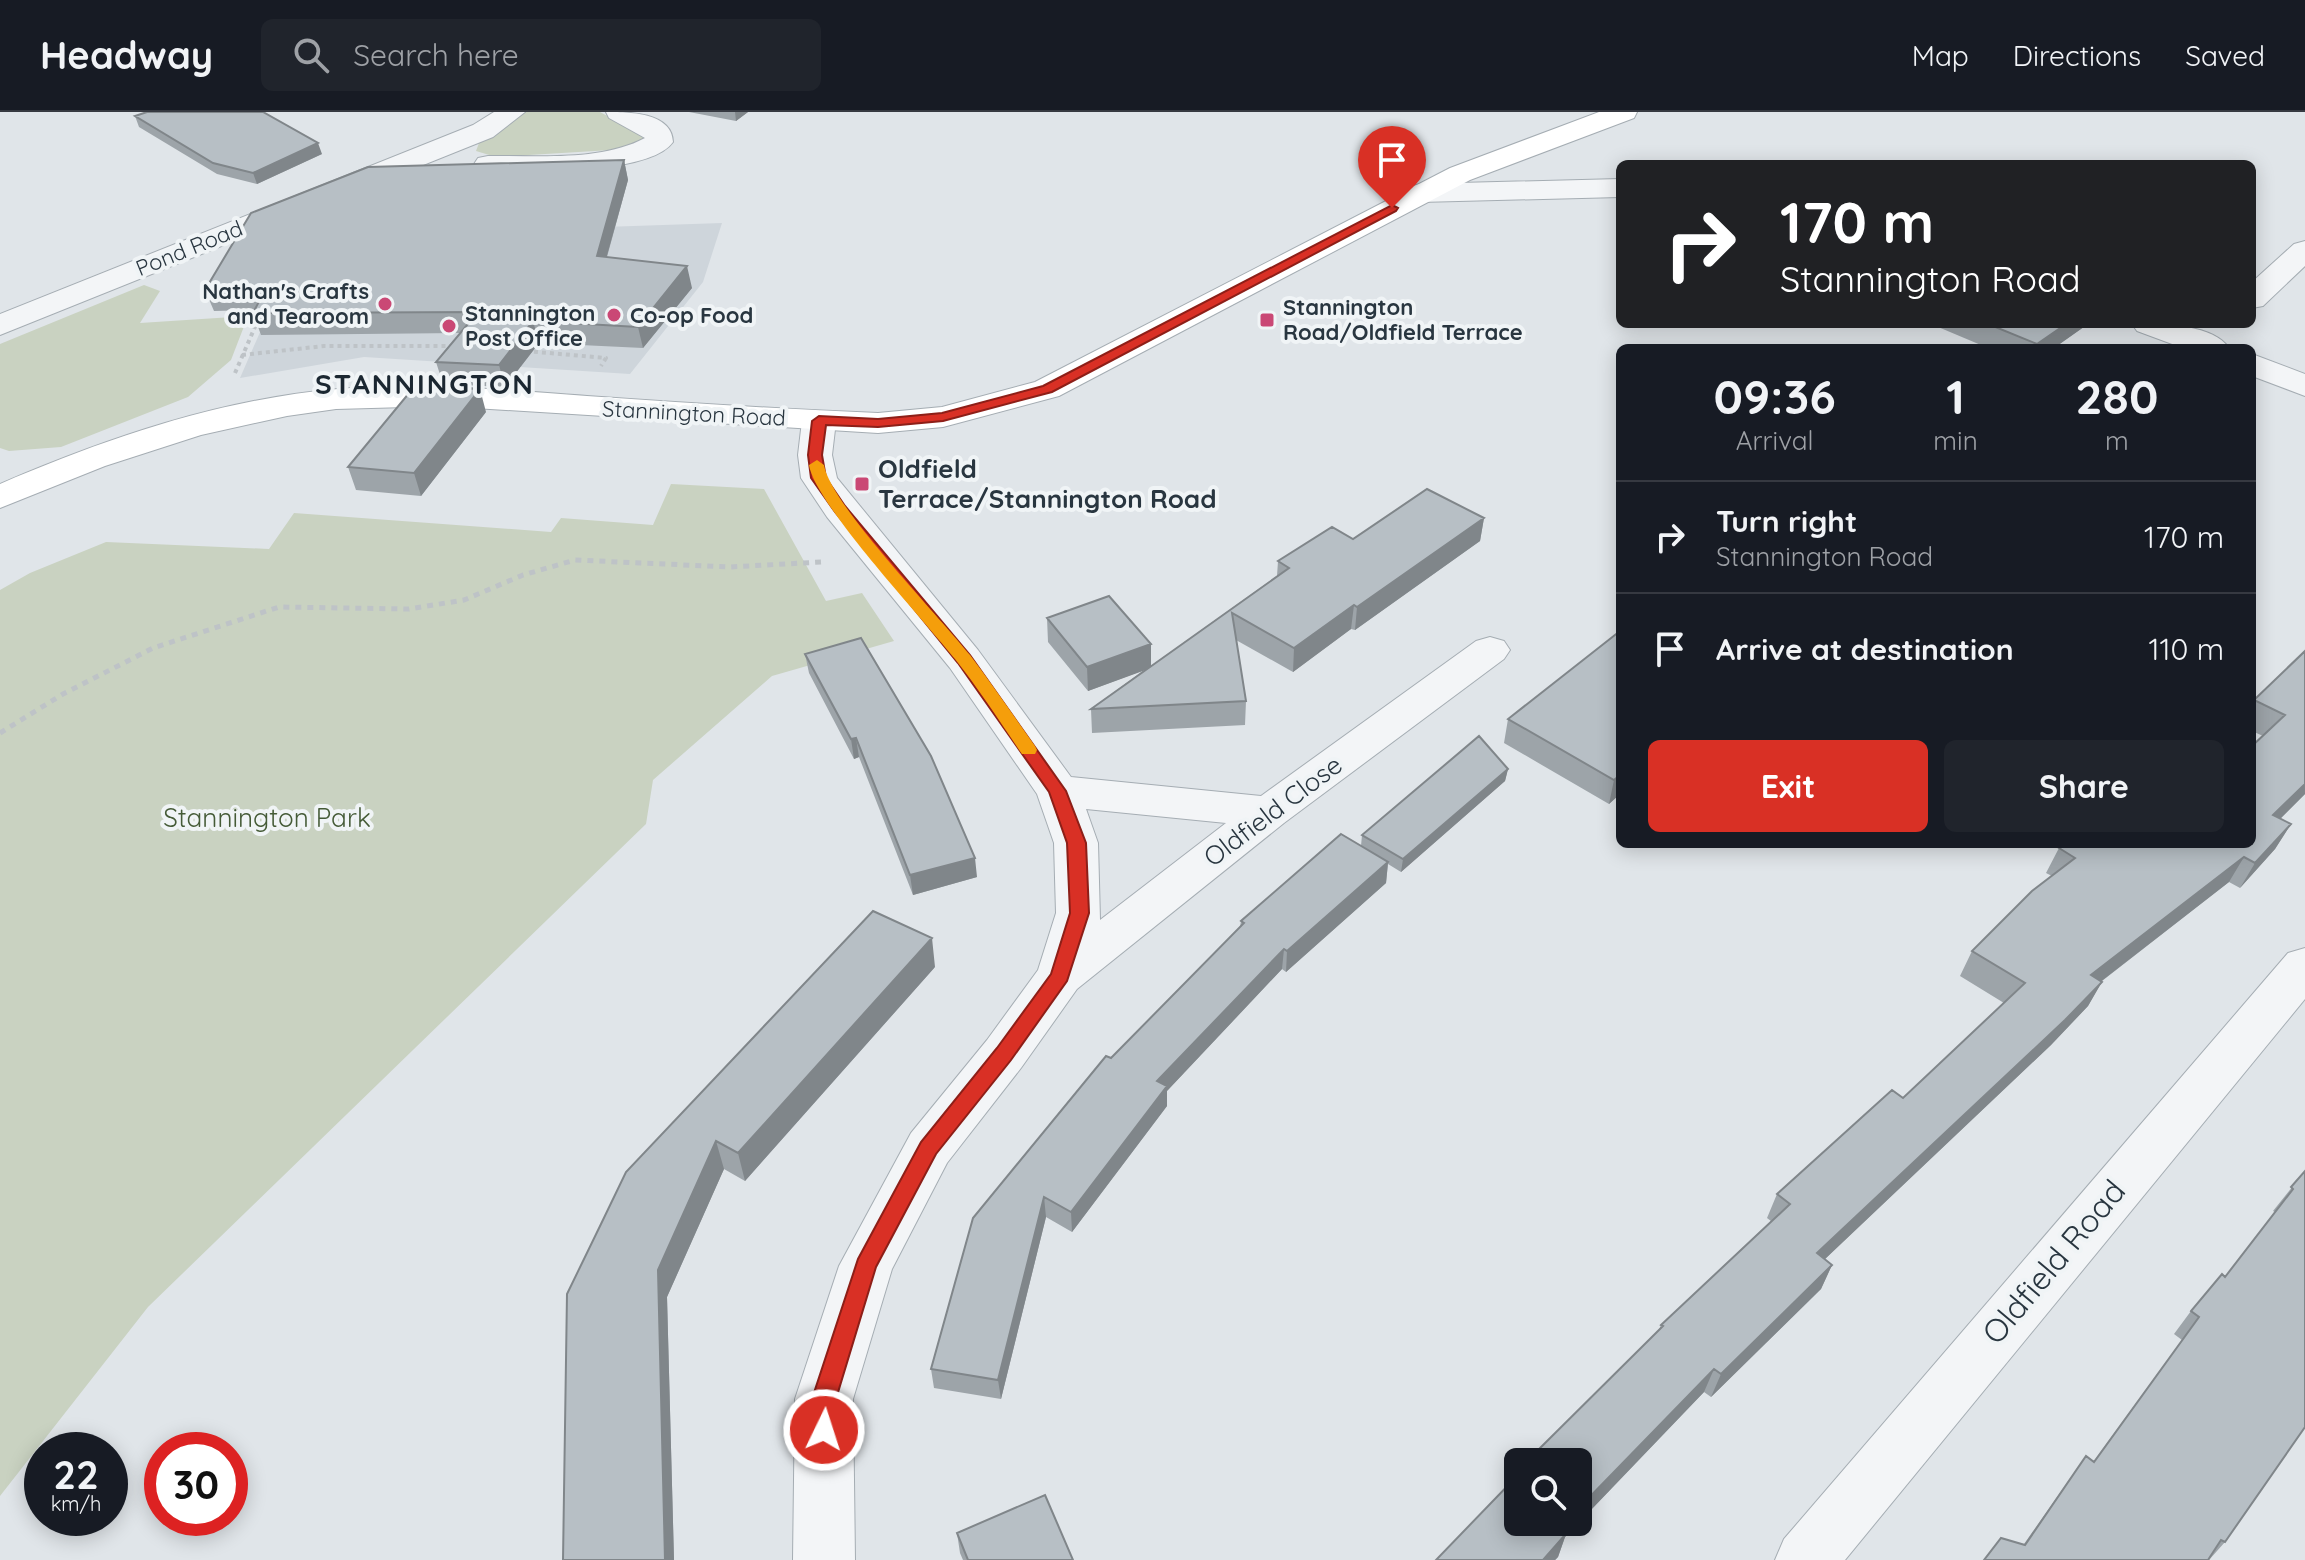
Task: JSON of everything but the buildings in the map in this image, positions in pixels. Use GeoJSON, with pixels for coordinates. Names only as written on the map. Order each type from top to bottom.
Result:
{"type":"FeatureCollection","features":[{"type":"Feature","properties":{"kind":"main road","name":"Stannington Road"},"geometry":{"type":"LineString","coordinates":[[0,497],[82,462],[214,422],[272,408],[386,396],[819,421],[878,423],[943,417],[1047,389],[1420,193],[1471,169],[1624,112]]}},
{"type":"Feature","properties":{"kind":"street","name":"Pond Road"},"geometry":{"type":"LineString","coordinates":[[0,325],[423,156],[483,131],[512,112]]}},
{"type":"Feature","properties":{"kind":"street"},"geometry":{"type":"LineString","coordinates":[[423,156],[475,165],[549,162],[646,152],[659,142],[659,132],[619,112]]}},
{"type":"Feature","properties":{"kind":"street"},"geometry":{"type":"LineString","coordinates":[[1420,193],[1616,188]]}},
{"type":"Feature","properties":{"kind":"street"},"geometry":{"type":"LineString","coordinates":[[2256,295],[2305,250]]}},
{"type":"Feature","properties":{"kind":"street"},"geometry":{"type":"LineString","coordinates":[[2166,328],[2214,339]]}},
{"type":"Feature","properties":{"kind":"street"},"geometry":{"type":"LineString","coordinates":[[2256,366],[2305,386]]}},
{"type":"Feature","properties":{"kind":"street"},"geometry":{"type":"LineString","coordinates":[[819,421],[815,455],[819,478],[840,509],[964,659],[1058,791],[1076,843],[1079,913],[1060,976],[1004,1054],[929,1148],[866,1266],[824,1399],[824,1560]]}},
{"type":"Feature","properties":{"kind":"street","name":"Oldfield Close"},"geometry":{"type":"LineString","coordinates":[[1060,976],[1269,812],[1490,650]]}},
{"type":"Feature","properties":{"kind":"street"},"geometry":{"type":"LineString","coordinates":[[1058,791],[1269,812]]}},
{"type":"Feature","properties":{"kind":"street","name":"Oldfield Road"},"geometry":{"type":"LineString","coordinates":[[1806,1560],[2305,966]]}},
{"type":"Feature","properties":{"kind":"path"},"geometry":{"type":"LineString","coordinates":[[214,422],[261,313]]}},
{"type":"Feature","properties":{"kind":"path"},"geometry":{"type":"LineString","coordinates":[[0,733],[63,694],[153,648],[279,607],[409,609],[464,600],[523,575],[575,560],[730,567],[882,557]]}},
{"type":"Feature","properties":{"kind":"shaded area"},"geometry":{"type":"Polygon","coordinates":[[[722,223],[703,282],[630,374],[364,357],[240,378],[281,284],[314,237],[722,223]]]}},
{"type":"Feature","properties":{"kind":"green space"},"geometry":{"type":"Polygon","coordinates":[[[524,112],[600,112],[646,137],[645,144],[628,149],[496,157],[476,151],[479,143],[524,112]]]}},
{"type":"Feature","properties":{"kind":"green space"},"geometry":{"type":"Polygon","coordinates":[[[144,285],[160,291],[140,323],[248,316],[231,360],[188,397],[61,447],[9,451],[0,448],[0,344],[144,285]]]}},
{"type":"Feature","properties":{"kind":"green space","name":"Stannington Park"},"geometry":{"type":"Polygon","coordinates":[[[671,484],[764,489],[826,601],[862,593],[894,641],[772,676],[653,780],[646,824],[148,1307],[50,1432],[24,1432],[24,1465],[0,1496],[0,590],[30,573],[106,542],[269,549],[294,513],[551,532],[561,518],[653,525],[671,484]]]}},
{"type":"Feature","properties":{"kind":"slow traffic"},"geometry":{"type":"LineString","coordinates":[[817,465],[819,478],[840,509],[964,659],[1029,750]]}},
{"type":"Feature","properties":{"kind":"place","name":"Nathan's Crafts and Tearoom"},"geometry":{"type":"Point","coordinates":[385,304]}},
{"type":"Feature","properties":{"kind":"place","name":"Co-op Food"},"geometry":{"type":"Point","coordinates":[614,315]}},
{"type":"Feature","properties":{"kind":"place","name":"Stannington Road/Oldfield Terrace"},"geometry":{"type":"Point","coordinates":[1267,320]}},
{"type":"Feature","properties":{"kind":"place","name":"Stannington Post Office"},"geometry":{"type":"Point","coordinates":[449,326]}},
{"type":"Feature","properties":{"kind":"place","name":"Oldfield Terrace/Stannington Road"},"geometry":{"type":"Point","coordinates":[862,484]}},
{"type":"Feature","properties":{"kind":"district","name":"STANNINGTON"},"geometry":{"type":"Point","coordinates":[425,384]}},
{"type":"Feature","properties":{"kind":"route"},"geometry":{"type":"LineString","coordinates":[[824,1430],[824,1399],[866,1266],[929,1148],[1004,1054],[1060,976],[1079,913],[1076,843],[1058,791],[964,659],[840,509],[819,478],[815,455],[819,421],[878,423],[943,417],[1047,389],[1392,208]]}}]}
